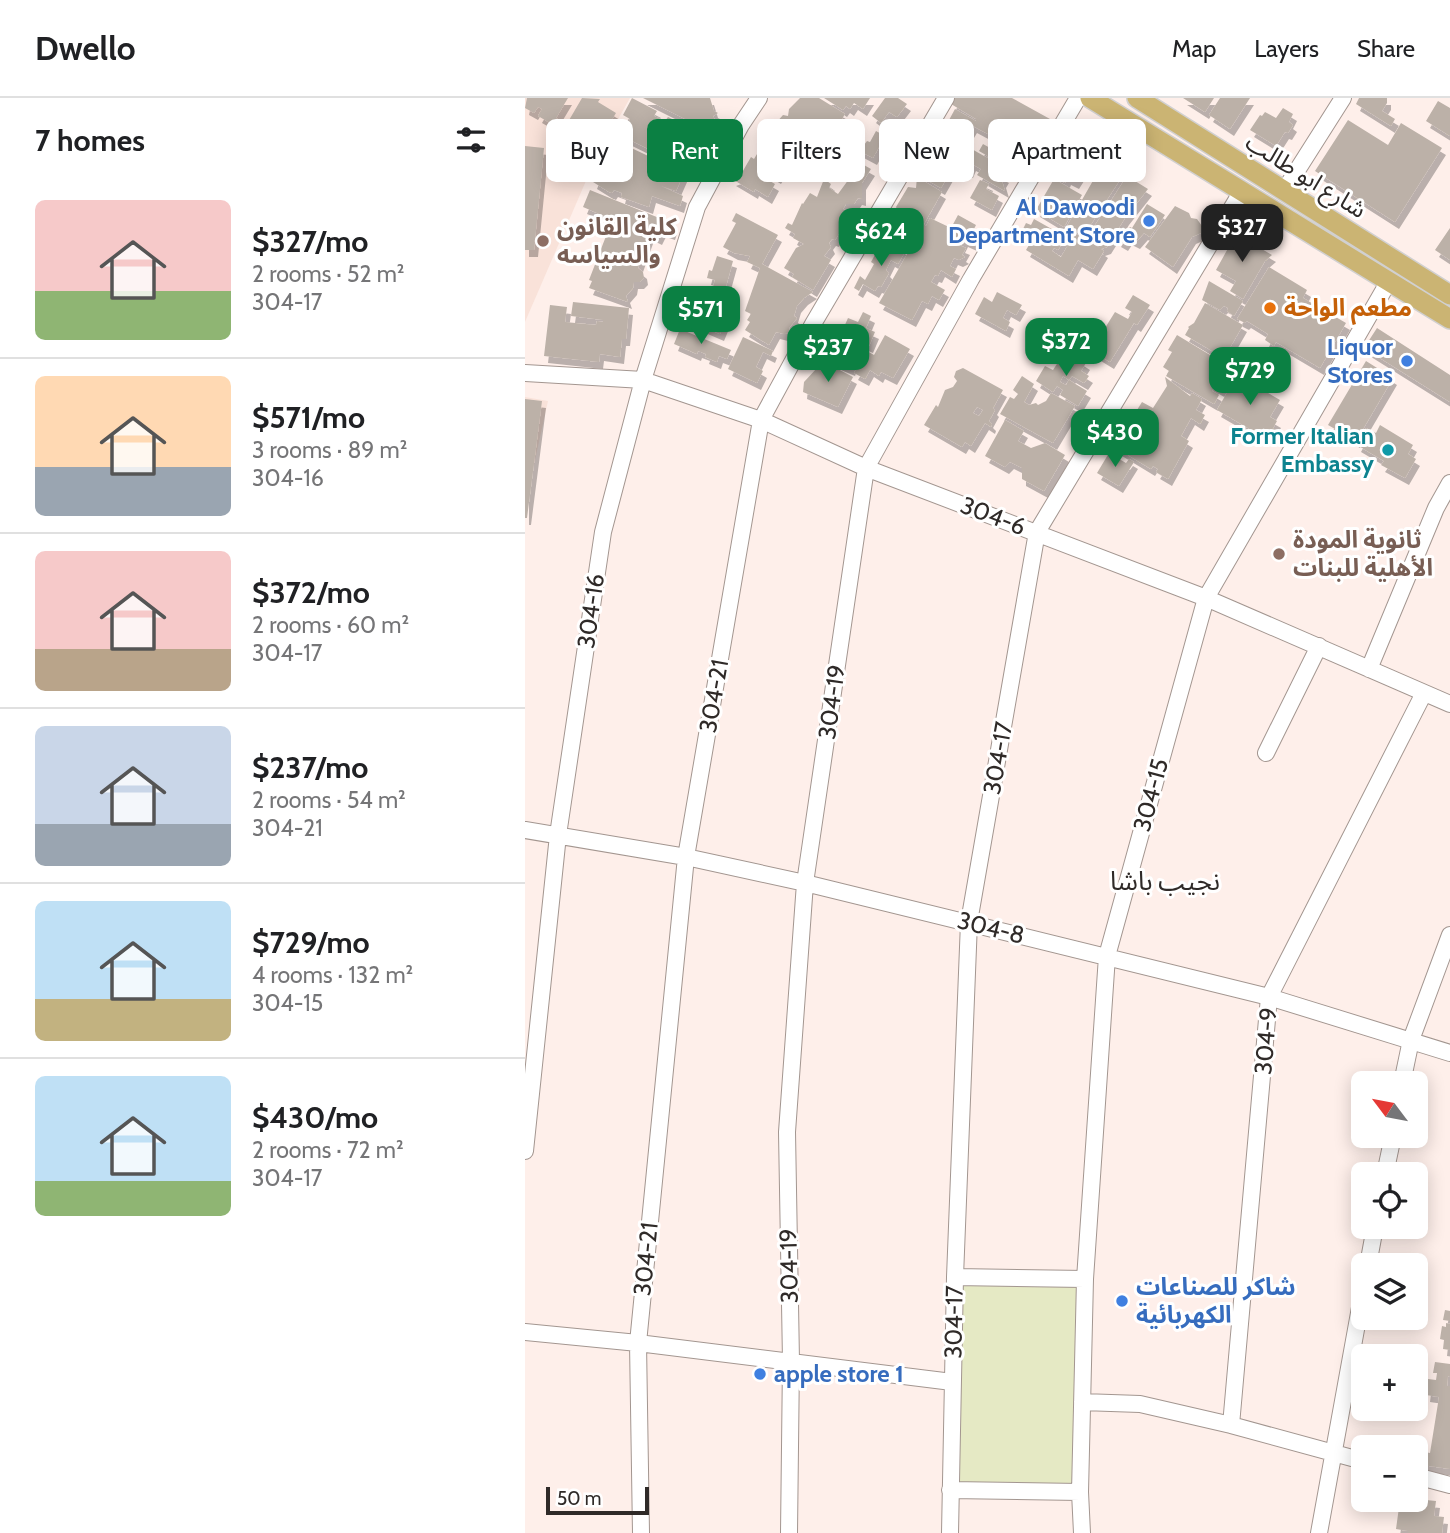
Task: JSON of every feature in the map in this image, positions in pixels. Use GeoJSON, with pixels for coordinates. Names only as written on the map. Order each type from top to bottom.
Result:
{"type":"FeatureCollection","features":[{"type":"Feature","properties":{"kind":"main road","name":"شارع ابو طالب"},"geometry":{"type":"LineString","coordinates":[[1090,98],[1450,319]]}},
{"type":"Feature","properties":{"kind":"main road","name":"شارع ابو طالب"},"geometry":{"type":"LineString","coordinates":[[1137,98],[1450,295]]}},
{"type":"Feature","properties":{"kind":"street","name":"304-16"},"geometry":{"type":"LineString","coordinates":[[525,1151],[558,835],[603,531],[643,380],[697,207],[741,125],[759,98]]}},
{"type":"Feature","properties":{"kind":"street","name":"304-21"},"geometry":{"type":"LineString","coordinates":[[641,1533],[638,1343],[686,857],[761,420],[813,324],[946,98]]}},
{"type":"Feature","properties":{"kind":"street","name":"304-19"},"geometry":{"type":"LineString","coordinates":[[789,1533],[791,1362],[787,1132],[805,883],[866,468],[971,279],[1078,98]]}},
{"type":"Feature","properties":{"kind":"street"},"geometry":{"type":"LineString","coordinates":[[1284,191],[1343,98]]}},
{"type":"Feature","properties":{"kind":"street","name":"304-17"},"geometry":{"type":"LineString","coordinates":[[950,1533],[955,1277],[969,922],[1037,532],[1242,191]]}},
{"type":"Feature","properties":{"kind":"street","name":"304-15"},"geometry":{"type":"LineString","coordinates":[[1082,1533],[1080,1492],[1085,1279],[1107,956],[1206,598],[1389,281]]}},
{"type":"Feature","properties":{"kind":"street","name":"304-6"},"geometry":{"type":"LineString","coordinates":[[525,373],[643,380],[761,420],[866,468],[1206,598],[1450,704]]}},
{"type":"Feature","properties":{"kind":"street"},"geometry":{"type":"LineString","coordinates":[[1369,669],[1436,508],[1450,483]]}},
{"type":"Feature","properties":{"kind":"street"},"geometry":{"type":"LineString","coordinates":[[1266,753],[1319,646]]}},
{"type":"Feature","properties":{"kind":"street","name":"304-9"},"geometry":{"type":"LineString","coordinates":[[1231,1425],[1269,997],[1424,693]]}},
{"type":"Feature","properties":{"kind":"street","name":"304-8"},"geometry":{"type":"LineString","coordinates":[[525,830],[686,857],[969,922],[1269,997],[1450,1053]]}},
{"type":"Feature","properties":{"kind":"street"},"geometry":{"type":"LineString","coordinates":[[1405,1071],[1411,1040],[1450,935]]}},
{"type":"Feature","properties":{"kind":"street"},"geometry":{"type":"LineString","coordinates":[[955,1277],[1085,1279]]}},
{"type":"Feature","properties":{"kind":"street"},"geometry":{"type":"LineString","coordinates":[[1319,1533],[1356,1330]]}},
{"type":"Feature","properties":{"kind":"street"},"geometry":{"type":"LineString","coordinates":[[525,1332],[638,1343],[953,1382]]}},
{"type":"Feature","properties":{"kind":"street"},"geometry":{"type":"LineString","coordinates":[[1082,1402],[1140,1404],[1351,1457]]}},
{"type":"Feature","properties":{"kind":"street"},"geometry":{"type":"LineString","coordinates":[[1428,1479],[1450,1485]]}},
{"type":"Feature","properties":{"kind":"street"},"geometry":{"type":"LineString","coordinates":[[950,1490],[1080,1492]]}},
{"type":"Feature","properties":{"kind":"shaded area","name":"كلية القانون والسياسه"},"geometry":{"type":"Polygon","coordinates":[[[525,98],[630,98],[618,119],[546,119],[546,182],[585,182],[525,322],[525,98]]]}},
{"type":"Feature","properties":{"kind":"shaded area"},"geometry":{"type":"Polygon","coordinates":[[[525,397],[548,401],[525,505],[525,397]]]}},
{"type":"Feature","properties":{"kind":"green space"},"geometry":{"type":"Polygon","coordinates":[[[955,1277],[1085,1279],[1080,1492],[950,1490],[955,1277]]]}},
{"type":"Feature","properties":{"kind":"building"},"geometry":{"type":"Polygon","coordinates":[[[527,98],[568,98],[558,119],[546,121],[538,116],[542,109],[538,107],[534,113],[525,108],[527,98]]]}},
{"type":"Feature","properties":{"kind":"building"},"geometry":{"type":"Polygon","coordinates":[[[582,98],[600,99],[598,102],[616,113],[612,119],[570,119],[582,98]]]}},
{"type":"Feature","properties":{"kind":"building"},"geometry":{"type":"Polygon","coordinates":[[[632,98],[657,111],[654,116],[661,119],[647,119],[647,148],[633,141],[633,119],[623,115],[632,98]]]}},
{"type":"Feature","properties":{"kind":"building"},"geometry":{"type":"Polygon","coordinates":[[[643,98],[710,98],[714,111],[718,113],[713,116],[714,119],[685,119],[643,98]]]}},
{"type":"Feature","properties":{"kind":"building"},"geometry":{"type":"Polygon","coordinates":[[[800,98],[819,98],[845,114],[842,119],[779,119],[783,115],[788,116],[789,109],[800,98]]]}},
{"type":"Feature","properties":{"kind":"building"},"geometry":{"type":"Polygon","coordinates":[[[824,98],[870,98],[863,109],[854,103],[850,109],[846,106],[843,110],[824,98]]]}},
{"type":"Feature","properties":{"kind":"building"},"geometry":{"type":"Polygon","coordinates":[[[885,98],[898,98],[907,104],[897,117],[889,112],[879,121],[872,116],[885,98]]]}},
{"type":"Feature","properties":{"kind":"building"},"geometry":{"type":"Polygon","coordinates":[[[955,98],[1012,98],[1050,119],[988,119],[988,134],[974,127],[976,119],[951,104],[955,98]]]}},
{"type":"Feature","properties":{"kind":"building"},"geometry":{"type":"Polygon","coordinates":[[[1183,98],[1214,98],[1205,112],[1183,98]]]}},
{"type":"Feature","properties":{"kind":"building"},"geometry":{"type":"Polygon","coordinates":[[[1220,98],[1250,98],[1230,129],[1209,115],[1220,98]]]}},
{"type":"Feature","properties":{"kind":"building"},"geometry":{"type":"Polygon","coordinates":[[[1359,98],[1387,98],[1382,111],[1395,119],[1391,126],[1356,104],[1359,98]]]}},
{"type":"Feature","properties":{"kind":"building"},"geometry":{"type":"Polygon","coordinates":[[[1438,101],[1450,108],[1450,136],[1426,121],[1438,101]]]}},
{"type":"Feature","properties":{"kind":"building"},"geometry":{"type":"Polygon","coordinates":[[[1283,108],[1293,114],[1289,122],[1293,125],[1276,146],[1250,130],[1260,115],[1265,112],[1276,118],[1283,108]]]}},
{"type":"Feature","properties":{"kind":"building"},"geometry":{"type":"Polygon","coordinates":[[[955,109],[972,119],[950,119],[955,109]]]}},
{"type":"Feature","properties":{"kind":"building"},"geometry":{"type":"Polygon","coordinates":[[[1348,120],[1388,145],[1401,123],[1442,148],[1395,222],[1315,171],[1348,120]]]}},
{"type":"Feature","properties":{"kind":"building"},"geometry":{"type":"Polygon","coordinates":[[[876,131],[879,133],[879,147],[873,158],[865,154],[865,144],[870,142],[876,131]]]}},
{"type":"Feature","properties":{"kind":"building"},"geometry":{"type":"Polygon","coordinates":[[[983,144],[988,147],[988,156],[979,151],[983,144]]]}},
{"type":"Feature","properties":{"kind":"building"},"geometry":{"type":"Polygon","coordinates":[[[525,146],[544,148],[534,250],[525,250],[525,146]]]}},
{"type":"Feature","properties":{"kind":"building"},"geometry":{"type":"Polygon","coordinates":[[[633,149],[647,155],[647,182],[680,182],[676,191],[661,186],[683,196],[680,206],[652,196],[649,207],[621,197],[622,193],[614,190],[609,192],[593,182],[633,182],[633,149]]]}},
{"type":"Feature","properties":{"kind":"building"},"geometry":{"type":"Polygon","coordinates":[[[974,150],[988,158],[988,181],[977,175],[981,169],[974,165],[974,150]]]}},
{"type":"Feature","properties":{"kind":"building"},"geometry":{"type":"Polygon","coordinates":[[[757,154],[757,182],[775,184],[768,197],[737,182],[743,182],[743,171],[751,157],[754,159],[757,154]]]}},
{"type":"Feature","properties":{"kind":"building"},"geometry":{"type":"Polygon","coordinates":[[[865,166],[871,169],[865,178],[865,166]]]}},
{"type":"Feature","properties":{"kind":"building"},"geometry":{"type":"Polygon","coordinates":[[[980,180],[989,184],[986,189],[999,196],[992,210],[970,198],[980,180]]]}},
{"type":"Feature","properties":{"kind":"building"},"geometry":{"type":"Polygon","coordinates":[[[823,182],[831,184],[829,188],[838,194],[847,182],[863,182],[862,199],[858,198],[854,204],[846,204],[843,209],[854,216],[847,229],[842,229],[835,240],[832,239],[829,243],[831,247],[824,256],[831,260],[813,290],[792,277],[794,274],[784,268],[796,248],[804,244],[793,238],[795,234],[785,228],[788,223],[792,225],[810,193],[817,197],[823,182]]]}},
{"type":"Feature","properties":{"kind":"building"},"geometry":{"type":"Polygon","coordinates":[[[917,182],[925,182],[942,192],[924,224],[926,226],[930,218],[951,228],[958,215],[976,225],[972,233],[977,235],[973,244],[964,240],[961,246],[966,248],[962,255],[965,257],[959,260],[954,258],[950,266],[956,269],[952,277],[941,270],[938,276],[935,275],[931,282],[945,290],[939,300],[932,296],[928,304],[922,301],[912,320],[879,303],[917,237],[890,222],[899,214],[896,207],[908,187],[916,188],[917,182]]]}},
{"type":"Feature","properties":{"kind":"building"},"geometry":{"type":"Polygon","coordinates":[[[930,182],[944,182],[941,188],[930,182]]]}},
{"type":"Feature","properties":{"kind":"building"},"geometry":{"type":"Polygon","coordinates":[[[989,182],[1002,182],[1005,191],[989,182]]]}},
{"type":"Feature","properties":{"kind":"building"},"geometry":{"type":"Polygon","coordinates":[[[1052,182],[1059,182],[1082,195],[1064,227],[1036,210],[1052,182]]]}},
{"type":"Feature","properties":{"kind":"building"},"geometry":{"type":"Polygon","coordinates":[[[1092,182],[1119,182],[1085,237],[1067,226],[1092,182]]]}},
{"type":"Feature","properties":{"kind":"building"},"geometry":{"type":"Polygon","coordinates":[[[1123,182],[1137,182],[1148,189],[1107,247],[1101,249],[1104,251],[1093,269],[1078,260],[1069,276],[1026,250],[1033,238],[1039,242],[1042,238],[1037,235],[1035,238],[1022,231],[1026,223],[1031,225],[1034,219],[1066,237],[1058,250],[1054,248],[1052,251],[1061,257],[1075,233],[1100,248],[1088,236],[1123,182]]]}},
{"type":"Feature","properties":{"kind":"building"},"geometry":{"type":"Polygon","coordinates":[[[590,190],[674,224],[671,233],[662,230],[658,238],[650,234],[638,268],[643,272],[644,278],[640,282],[634,282],[633,288],[626,296],[628,302],[589,288],[592,281],[589,280],[608,231],[614,233],[618,222],[583,207],[590,190]]]}},
{"type":"Feature","properties":{"kind":"building","name":"Al Dawoodi Department Store"},"geometry":{"type":"Polygon","coordinates":[[[1147,204],[1165,215],[1150,237],[1144,233],[1136,242],[1128,238],[1124,244],[1117,240],[1122,232],[1125,234],[1132,228],[1147,204]]]}},
{"type":"Feature","properties":{"kind":"building"},"geometry":{"type":"Polygon","coordinates":[[[1175,206],[1189,213],[1191,218],[1197,219],[1202,226],[1201,233],[1192,237],[1173,267],[1145,247],[1175,206]]]}},
{"type":"Feature","properties":{"kind":"building"},"geometry":{"type":"Polygon","coordinates":[[[736,213],[778,235],[762,264],[813,292],[797,306],[794,316],[797,318],[789,328],[790,333],[776,332],[769,345],[745,330],[751,314],[745,311],[760,268],[747,262],[750,256],[734,253],[723,247],[736,223],[732,221],[736,213]]]}},
{"type":"Feature","properties":{"kind":"building"},"geometry":{"type":"Polygon","coordinates":[[[1450,228],[1450,260],[1435,250],[1450,228]]]}},
{"type":"Feature","properties":{"kind":"building"},"geometry":{"type":"Polygon","coordinates":[[[1236,234],[1272,255],[1265,261],[1243,299],[1230,291],[1236,281],[1216,270],[1236,234]]]}},
{"type":"Feature","properties":{"kind":"building"},"geometry":{"type":"Polygon","coordinates":[[[892,242],[906,250],[898,264],[891,260],[886,270],[889,273],[881,287],[878,286],[875,291],[863,284],[859,291],[854,288],[860,276],[865,280],[874,264],[871,262],[876,253],[883,257],[892,242]]]}},
{"type":"Feature","properties":{"kind":"building"},"geometry":{"type":"Polygon","coordinates":[[[717,256],[733,261],[725,290],[713,287],[715,280],[707,278],[717,256]]]}},
{"type":"Feature","properties":{"kind":"building"},"geometry":{"type":"Polygon","coordinates":[[[1269,267],[1307,290],[1303,298],[1346,323],[1320,368],[1276,342],[1274,346],[1265,340],[1268,334],[1247,321],[1245,323],[1237,319],[1269,267]]]}},
{"type":"Feature","properties":{"kind":"building"},"geometry":{"type":"Polygon","coordinates":[[[1209,281],[1243,301],[1234,316],[1224,306],[1220,310],[1202,300],[1209,281]]]}},
{"type":"Feature","properties":{"kind":"building"},"geometry":{"type":"Polygon","coordinates":[[[997,292],[1022,305],[1016,315],[1007,310],[1003,318],[1010,322],[1006,331],[975,314],[984,297],[992,302],[997,292]]]}},
{"type":"Feature","properties":{"kind":"building"},"geometry":{"type":"Polygon","coordinates":[[[711,293],[733,303],[720,334],[699,325],[702,317],[697,315],[703,301],[707,303],[711,293]]]}},
{"type":"Feature","properties":{"kind":"building"},"geometry":{"type":"Polygon","coordinates":[[[1133,295],[1150,305],[1137,325],[1134,323],[1110,362],[1092,351],[1096,345],[1087,340],[1097,323],[1105,328],[1115,312],[1128,319],[1132,312],[1125,308],[1133,295]]]}},
{"type":"Feature","properties":{"kind":"building"},"geometry":{"type":"Polygon","coordinates":[[[573,302],[629,308],[626,339],[622,339],[620,357],[600,354],[599,362],[544,356],[550,305],[567,307],[565,322],[596,325],[597,321],[603,322],[571,316],[573,302]]]}},
{"type":"Feature","properties":{"kind":"building"},"geometry":{"type":"Polygon","coordinates":[[[1205,303],[1243,325],[1224,358],[1185,335],[1205,303]]]}},
{"type":"Feature","properties":{"kind":"building"},"geometry":{"type":"Polygon","coordinates":[[[863,312],[871,316],[866,328],[875,332],[869,346],[862,343],[851,369],[837,363],[846,339],[840,336],[848,318],[858,322],[863,312]]]}},
{"type":"Feature","properties":{"kind":"building","name":"Liquor Stores"},"geometry":{"type":"Polygon","coordinates":[[[1377,328],[1450,375],[1450,402],[1364,348],[1377,328]]]}},
{"type":"Feature","properties":{"kind":"building"},"geometry":{"type":"Polygon","coordinates":[[[680,329],[731,350],[727,359],[719,356],[717,362],[705,357],[706,354],[698,351],[697,354],[674,344],[680,329]]]}},
{"type":"Feature","properties":{"kind":"building"},"geometry":{"type":"Polygon","coordinates":[[[885,335],[910,349],[893,378],[881,372],[879,376],[870,370],[865,379],[854,373],[867,351],[874,355],[885,335]]]}},
{"type":"Feature","properties":{"kind":"building"},"geometry":{"type":"Polygon","coordinates":[[[1177,335],[1235,370],[1222,391],[1215,387],[1212,391],[1219,395],[1214,404],[1166,376],[1169,371],[1163,367],[1172,352],[1168,350],[1177,335]]]}},
{"type":"Feature","properties":{"kind":"building"},"geometry":{"type":"Polygon","coordinates":[[[743,337],[773,351],[771,356],[763,352],[756,367],[763,371],[757,383],[728,369],[743,337]]]}},
{"type":"Feature","properties":{"kind":"building"},"geometry":{"type":"Polygon","coordinates":[[[1066,350],[1086,363],[1081,371],[1089,376],[1084,383],[1072,376],[1069,380],[1087,391],[1078,406],[1060,395],[1063,390],[1057,386],[1053,392],[1036,381],[1045,366],[1053,370],[1066,350]],[[1063,376],[1060,382],[1066,385],[1069,380],[1063,376]]]}},
{"type":"Feature","properties":{"kind":"building"},"geometry":{"type":"Polygon","coordinates":[[[819,359],[853,377],[838,407],[803,392],[804,382],[817,368],[819,359]]]}},
{"type":"Feature","properties":{"kind":"building"},"geometry":{"type":"Polygon","coordinates":[[[1366,361],[1393,378],[1356,441],[1328,425],[1366,361]]]}},
{"type":"Feature","properties":{"kind":"building"},"geometry":{"type":"Polygon","coordinates":[[[963,368],[1003,390],[993,408],[995,410],[989,421],[991,427],[985,423],[971,446],[965,442],[962,447],[924,425],[936,405],[938,407],[945,390],[953,387],[957,381],[954,377],[956,371],[963,368]],[[977,407],[973,413],[979,416],[983,410],[977,407]]]}},
{"type":"Feature","properties":{"kind":"building"},"geometry":{"type":"Polygon","coordinates":[[[1237,375],[1280,400],[1270,417],[1277,421],[1267,439],[1217,410],[1237,375]]]}},
{"type":"Feature","properties":{"kind":"building"},"geometry":{"type":"Polygon","coordinates":[[[1022,376],[1034,384],[1024,402],[1029,405],[1046,401],[1051,393],[1075,406],[1053,443],[1000,414],[1010,397],[1014,399],[1018,394],[1013,390],[1022,376]]]}},
{"type":"Feature","properties":{"kind":"building"},"geometry":{"type":"Polygon","coordinates":[[[1165,377],[1190,396],[1192,393],[1202,399],[1196,410],[1205,415],[1200,424],[1191,418],[1181,436],[1189,441],[1168,479],[1156,472],[1158,469],[1153,466],[1151,469],[1118,449],[1124,437],[1127,439],[1132,425],[1150,435],[1156,422],[1137,410],[1142,402],[1153,408],[1167,386],[1165,377]]]}},
{"type":"Feature","properties":{"kind":"building"},"geometry":{"type":"Polygon","coordinates":[[[525,399],[542,401],[527,518],[525,518],[525,399]]]}},
{"type":"Feature","properties":{"kind":"building"},"geometry":{"type":"Polygon","coordinates":[[[1005,420],[1024,431],[1018,441],[1031,448],[1045,443],[1065,455],[1044,491],[1022,479],[1022,468],[1010,462],[1005,467],[985,456],[1005,420]]]}},
{"type":"Feature","properties":{"kind":"building","name":"Former Italian Embassy"},"geometry":{"type":"Polygon","coordinates":[[[1380,425],[1413,445],[1408,454],[1416,459],[1405,478],[1381,465],[1384,461],[1357,445],[1366,428],[1376,433],[1380,425]]]}},
{"type":"Feature","properties":{"kind":"building"},"geometry":{"type":"Polygon","coordinates":[[[1109,453],[1126,463],[1129,459],[1134,462],[1119,486],[1097,473],[1109,453]]]}},
{"type":"Feature","properties":{"kind":"building"},"geometry":{"type":"Polygon","coordinates":[[[1445,1310],[1450,1311],[1450,1321],[1443,1320],[1445,1310]]]}},
{"type":"Feature","properties":{"kind":"building"},"geometry":{"type":"Polygon","coordinates":[[[1446,1323],[1450,1324],[1450,1350],[1443,1349],[1444,1340],[1440,1339],[1442,1326],[1446,1327],[1446,1323]]]}},
{"type":"Feature","properties":{"kind":"building"},"geometry":{"type":"Polygon","coordinates":[[[1435,1362],[1450,1364],[1447,1386],[1450,1386],[1450,1469],[1428,1466],[1439,1397],[1428,1395],[1428,1379],[1436,1380],[1437,1373],[1433,1373],[1435,1362]]]}},
{"type":"Feature","properties":{"kind":"building"},"geometry":{"type":"Polygon","coordinates":[[[1428,1500],[1436,1501],[1434,1516],[1444,1517],[1442,1533],[1408,1533],[1396,1529],[1398,1512],[1428,1512],[1428,1500]]]}},
{"type":"Feature","properties":{"kind":"place","name":"Al Dawoodi Department Store"},"geometry":{"type":"Point","coordinates":[1149,221]}},
{"type":"Feature","properties":{"kind":"place","name":"كلية القانون والسياسه"},"geometry":{"type":"Point","coordinates":[543,241]}},
{"type":"Feature","properties":{"kind":"place","name":"مطعم الواحة"},"geometry":{"type":"Point","coordinates":[1270,308]}},
{"type":"Feature","properties":{"kind":"place","name":"Liquor Stores"},"geometry":{"type":"Point","coordinates":[1407,361]}},
{"type":"Feature","properties":{"kind":"place","name":"Former Italian Embassy"},"geometry":{"type":"Point","coordinates":[1388,450]}},
{"type":"Feature","properties":{"kind":"place","name":"ثانوية المودة الأهلية للبنات"},"geometry":{"type":"Point","coordinates":[1279,554]}},
{"type":"Feature","properties":{"kind":"place","name":"شاكر للصناعات الكهربائية"},"geometry":{"type":"Point","coordinates":[1122,1301]}},
{"type":"Feature","properties":{"kind":"place","name":"apple store 1"},"geometry":{"type":"Point","coordinates":[760,1374]}},
{"type":"Feature","properties":{"kind":"district","name":"نجيب باشا"},"geometry":{"type":"Point","coordinates":[1165,881]}}]}
